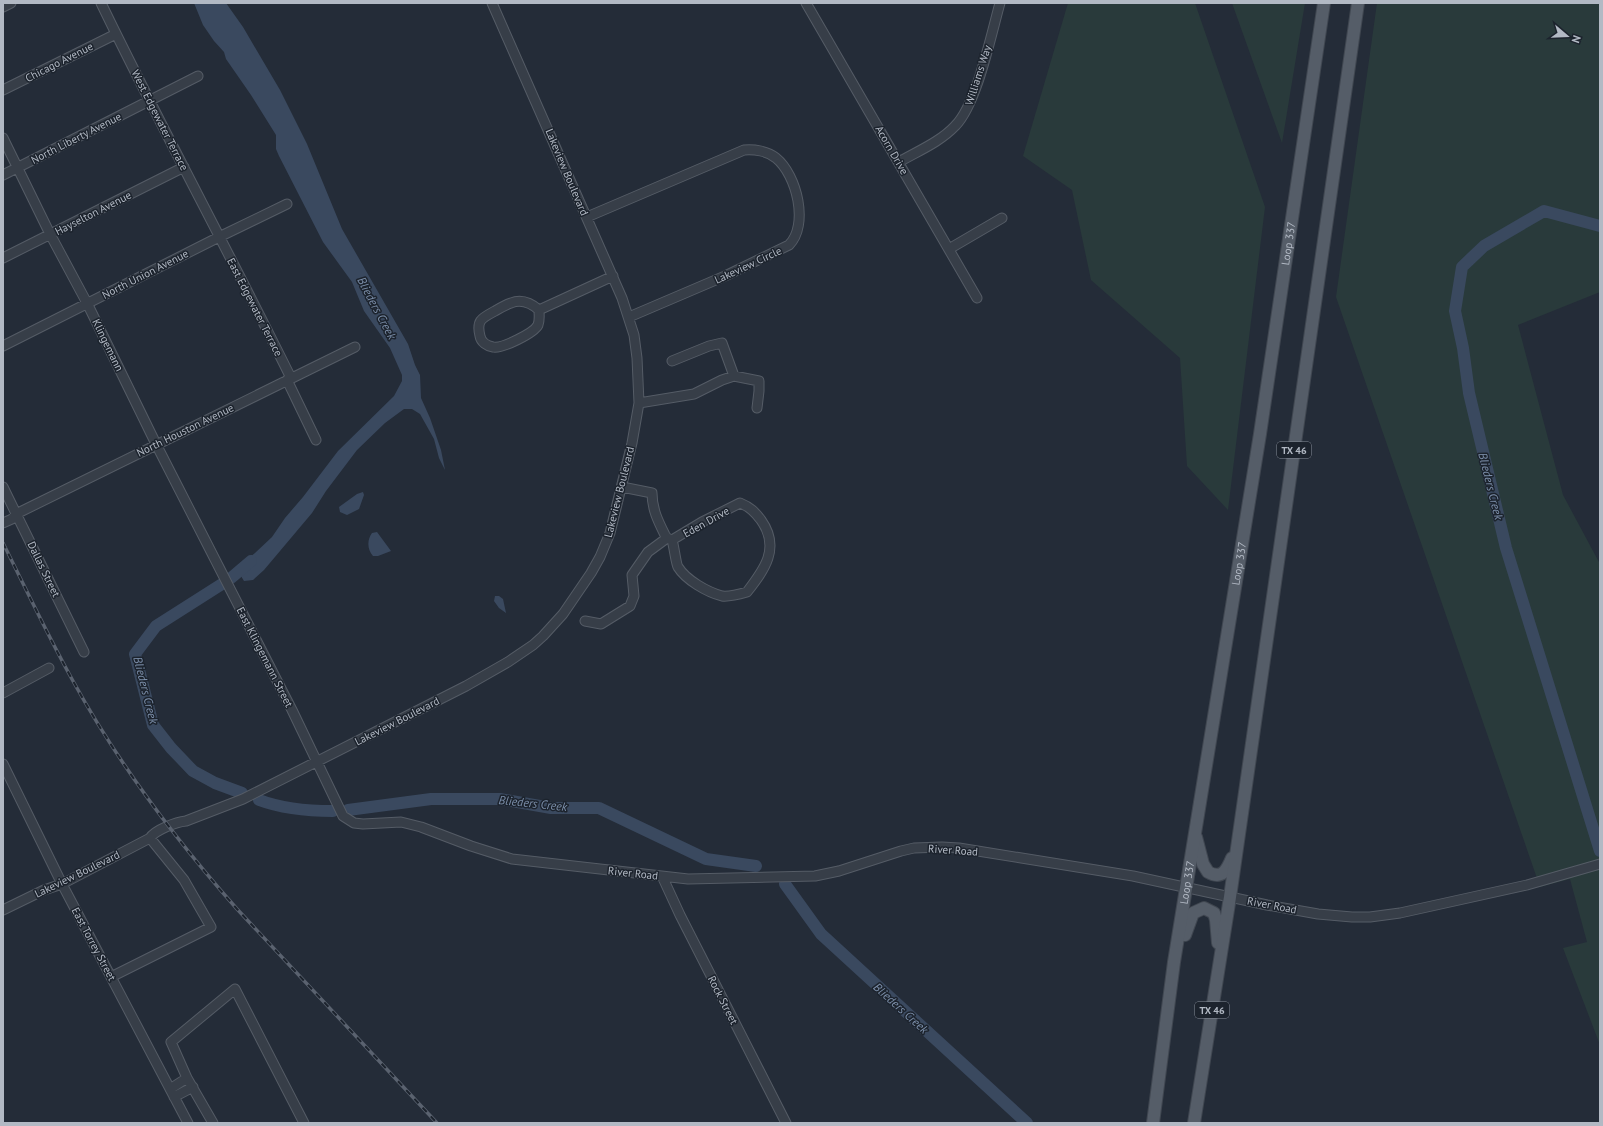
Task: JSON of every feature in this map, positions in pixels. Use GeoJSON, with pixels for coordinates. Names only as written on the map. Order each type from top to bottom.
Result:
{"type":"FeatureCollection","features":[{"type":"Feature","properties":{"kind":"main road","name":"Loop 337"},"geometry":{"type":"LineString","coordinates":[[1153,1123],[1173,968],[1260,434],[1324,3]]}},
{"type":"Feature","properties":{"kind":"main road","name":"TX 46"},"geometry":{"type":"LineString","coordinates":[[1194,1123],[1230,897],[1358,3]]}},
{"type":"Feature","properties":{"kind":"main road"},"geometry":{"type":"LineString","coordinates":[[1195,830],[1205,869],[1212,874],[1218,876],[1227,870],[1237,848]]}},
{"type":"Feature","properties":{"kind":"main road"},"geometry":{"type":"LineString","coordinates":[[1173,968],[1192,916],[1194,913],[1204,908],[1214,913],[1216,920],[1219,967]]}},
{"type":"Feature","properties":{"kind":"street"},"geometry":{"type":"LineString","coordinates":[[3,7],[11,3]]}},
{"type":"Feature","properties":{"kind":"street","name":"West Edgewater Terrace"},"geometry":{"type":"LineString","coordinates":[[101,3],[149,101],[219,237]]}},
{"type":"Feature","properties":{"kind":"street","name":"Lakeview Boulevard"},"geometry":{"type":"LineString","coordinates":[[3,910],[48,888],[62,884],[168,827],[238,801],[317,762],[466,686],[522,653],[543,636],[575,599],[600,557],[610,533],[631,450],[639,403],[638,358],[629,317],[613,276],[492,3]]}},
{"type":"Feature","properties":{"kind":"street","name":"Acorn Drive"},"geometry":{"type":"LineString","coordinates":[[806,3],[978,298]]}},
{"type":"Feature","properties":{"kind":"street","name":"Williams Way"},"geometry":{"type":"LineString","coordinates":[[899,162],[941,138],[956,126],[969,108],[1000,3]]}},
{"type":"Feature","properties":{"kind":"street","name":"Chicago Avenue"},"geometry":{"type":"LineString","coordinates":[[3,90],[116,34]]}},
{"type":"Feature","properties":{"kind":"street","name":"North Liberty Avenue"},"geometry":{"type":"LineString","coordinates":[[3,175],[198,76]]}},
{"type":"Feature","properties":{"kind":"street","name":"Klingemann"},"geometry":{"type":"LineString","coordinates":[[3,138],[50,234],[87,304],[212,553]]}},
{"type":"Feature","properties":{"kind":"street","name":"Lakeview Circle"},"geometry":{"type":"LineString","coordinates":[[587,217],[744,150],[750,149],[763,152],[776,158],[790,177],[800,212],[799,225],[795,237],[789,245],[725,276],[629,317]]}},
{"type":"Feature","properties":{"kind":"street","name":"Hayselton Avenue"},"geometry":{"type":"LineString","coordinates":[[3,258],[184,167]]}},
{"type":"Feature","properties":{"kind":"street","name":"North Union Avenue"},"geometry":{"type":"LineString","coordinates":[[3,346],[287,204]]}},
{"type":"Feature","properties":{"kind":"street"},"geometry":{"type":"LineString","coordinates":[[949,249],[1002,218]]}},
{"type":"Feature","properties":{"kind":"street","name":"East Edgewater Terrace"},"geometry":{"type":"LineString","coordinates":[[219,237],[248,290],[316,440]]}},
{"type":"Feature","properties":{"kind":"street"},"geometry":{"type":"LineString","coordinates":[[539,310],[613,276]]}},
{"type":"Feature","properties":{"kind":"street"},"geometry":{"type":"LineString","coordinates":[[519,301],[534,305],[539,310],[540,320],[535,330],[502,347],[486,345],[480,340],[478,330],[479,323],[483,317],[512,302],[519,301]]}},
{"type":"Feature","properties":{"kind":"street"},"geometry":{"type":"LineString","coordinates":[[672,361],[709,346],[722,343],[734,376]]}},
{"type":"Feature","properties":{"kind":"street","name":"North Houston Avenue"},"geometry":{"type":"LineString","coordinates":[[3,518],[11,514],[16,514],[139,453],[157,446],[355,347]]}},
{"type":"Feature","properties":{"kind":"street"},"geometry":{"type":"LineString","coordinates":[[639,403],[694,394],[722,380],[734,376],[758,381],[759,391],[757,408]]}},
{"type":"Feature","properties":{"kind":"street","name":"Dallas Street"},"geometry":{"type":"LineString","coordinates":[[3,487],[84,652]]}},
{"type":"Feature","properties":{"kind":"street","name":"Eden Drive"},"geometry":{"type":"LineString","coordinates":[[585,621],[601,624],[630,606],[634,596],[632,575],[648,552],[670,539],[740,503],[749,506],[764,524],[768,533],[771,549],[763,571],[747,592],[723,596],[698,586],[687,578],[677,566],[676,551],[670,539],[654,512],[652,493],[622,487]]}},
{"type":"Feature","properties":{"kind":"street","name":"North Houston Avenue"},"geometry":{"type":"LineString","coordinates":[[3,523],[12,519],[16,514]]}},
{"type":"Feature","properties":{"kind":"street","name":"East Klingemann Street"},"geometry":{"type":"LineString","coordinates":[[212,553],[317,762]]}},
{"type":"Feature","properties":{"kind":"street"},"geometry":{"type":"LineString","coordinates":[[3,693],[49,668]]}},
{"type":"Feature","properties":{"kind":"street","name":"River Road"},"geometry":{"type":"LineString","coordinates":[[317,762],[343,816],[348,821],[354,823],[401,822],[421,827],[507,858],[698,879],[815,876],[839,871],[914,848],[942,847],[1125,874],[1230,897],[1318,914],[1370,916],[1400,913],[1527,885],[1600,864]]}},
{"type":"Feature","properties":{"kind":"street","name":"East Torrey Street"},"geometry":{"type":"LineString","coordinates":[[3,764],[62,884],[188,1123]]}},
{"type":"Feature","properties":{"kind":"street"},"geometry":{"type":"LineString","coordinates":[[111,977],[211,927],[184,880],[150,838]]}},
{"type":"Feature","properties":{"kind":"street","name":"Rock Street"},"geometry":{"type":"LineString","coordinates":[[662,876],[786,1123]]}},
{"type":"Feature","properties":{"kind":"street"},"geometry":{"type":"LineString","coordinates":[[214,1123],[187,1078],[171,1042],[235,989],[304,1123]]}},
{"type":"Feature","properties":{"kind":"street"},"geometry":{"type":"LineString","coordinates":[[172,1093],[187,1078]]}},
{"type":"Feature","properties":{"kind":"street"},"geometry":{"type":"LineString","coordinates":[[172,1093],[193,1088]]}},
{"type":"Feature","properties":{"kind":"shaded area"},"geometry":{"type":"Polygon","coordinates":[[[1068,3],[1195,3],[1265,207],[1228,510],[1187,466],[1180,358],[1091,280],[1072,190],[1023,156],[1068,3]]]}},
{"type":"Feature","properties":{"kind":"shaded area"},"geometry":{"type":"Polygon","coordinates":[[[1232,3],[1305,3],[1282,143],[1232,3]]]}},
{"type":"Feature","properties":{"kind":"shaded area"},"geometry":{"type":"Polygon","coordinates":[[[1377,3],[1600,3],[1600,292],[1518,325],[1563,495],[1600,564],[1600,1045],[1563,948],[1587,942],[1570,879],[1540,887],[1336,297],[1377,3]]]}},
{"type":"Feature","properties":{"kind":"water"},"geometry":{"type":"Polygon","coordinates":[[[194,3],[226,3],[243,27],[280,90],[307,144],[342,229],[408,344],[420,375],[421,398],[430,418],[441,450],[445,470],[439,458],[434,439],[420,414],[412,409],[404,409],[385,423],[357,450],[326,491],[312,513],[264,570],[253,580],[244,581],[238,567],[272,537],[285,518],[338,451],[394,396],[402,381],[402,375],[390,348],[364,311],[352,282],[323,242],[279,156],[276,149],[276,135],[226,59],[224,52],[203,25],[194,3]]]}},
{"type":"Feature","properties":{"kind":"water"},"geometry":{"type":"Polygon","coordinates":[[[363,492],[364,495],[359,509],[347,515],[340,512],[339,507],[357,494],[363,492]]]}},
{"type":"Feature","properties":{"kind":"water"},"geometry":{"type":"Polygon","coordinates":[[[377,532],[391,551],[378,556],[373,556],[369,547],[370,536],[372,533],[377,532]]]}},
{"type":"Feature","properties":{"kind":"water"},"geometry":{"type":"Polygon","coordinates":[[[495,596],[499,596],[503,599],[506,613],[499,608],[494,601],[495,596]]]}},
{"type":"Feature","properties":{"kind":"waterway","name":"Blieders Creek"},"geometry":{"type":"LineString","coordinates":[[1600,226],[1544,211],[1484,246],[1462,267],[1455,311],[1463,348],[1469,393],[1506,548],[1600,851]]}},
{"type":"Feature","properties":{"kind":"waterway","name":"Blieders Creek"},"geometry":{"type":"LineString","coordinates":[[231,578],[251,561]]}},
{"type":"Feature","properties":{"kind":"waterway","name":"Blieders Creek"},"geometry":{"type":"LineString","coordinates":[[222,584],[156,626],[135,654],[153,725],[171,748],[193,771],[215,783],[242,793]]}},
{"type":"Feature","properties":{"kind":"waterway","name":"Blieders Creek"},"geometry":{"type":"LineString","coordinates":[[348,810],[431,799],[500,799],[551,808],[599,808],[706,859],[756,866]]}},
{"type":"Feature","properties":{"kind":"waterway","name":"Blieders Creek"},"geometry":{"type":"LineString","coordinates":[[259,800],[277,806],[296,809],[333,811]]}},
{"type":"Feature","properties":{"kind":"waterway","name":"Blieders Creek"},"geometry":{"type":"LineString","coordinates":[[785,884],[821,934],[1027,1123]]}},
{"type":"Feature","properties":{"kind":"railway"},"geometry":{"type":"LineString","coordinates":[[3,543],[55,647],[90,711],[128,771],[149,800],[170,828],[237,909],[437,1123]]}}]}
